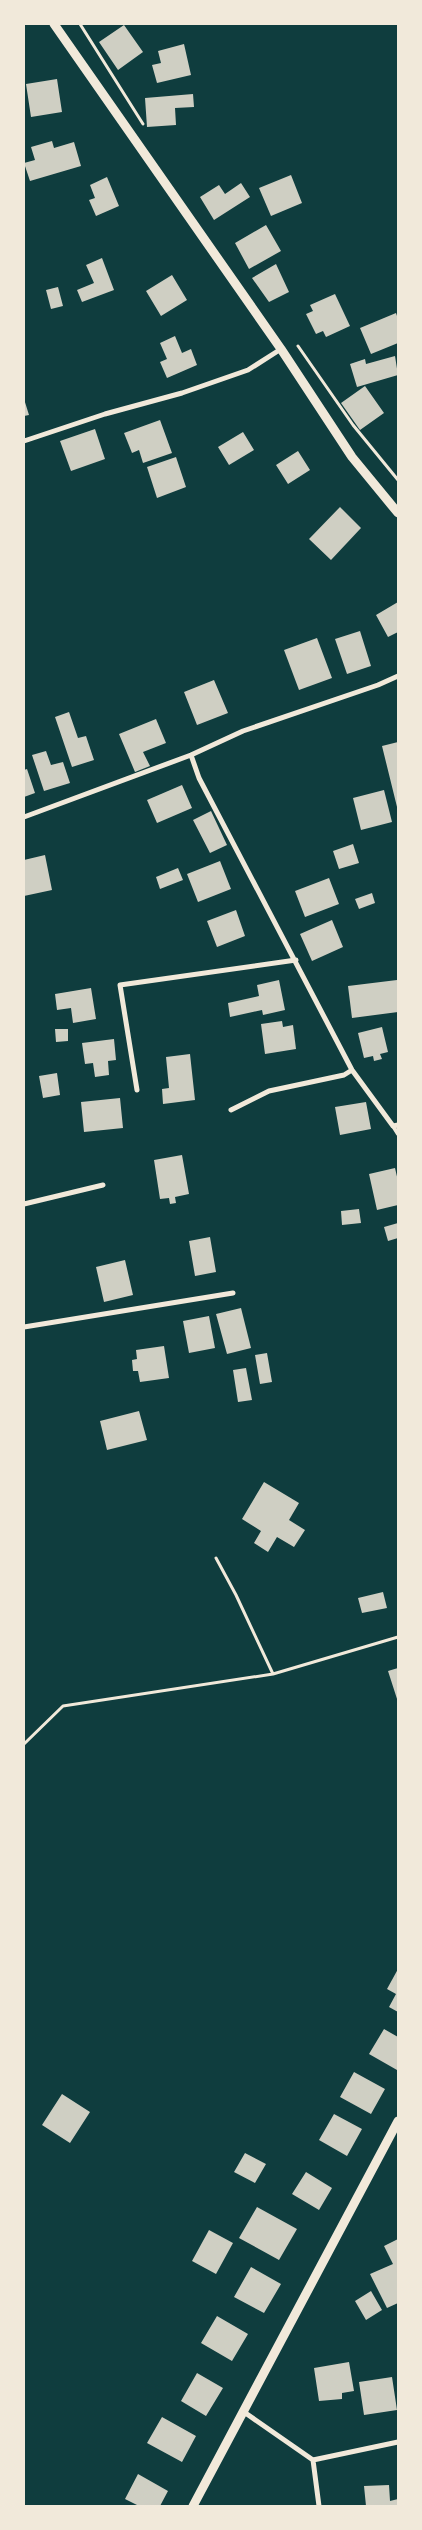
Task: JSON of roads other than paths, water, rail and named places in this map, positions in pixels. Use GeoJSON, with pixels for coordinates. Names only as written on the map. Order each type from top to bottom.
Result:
{"type":"FeatureCollection","features":[{"type":"Feature","properties":{"kind":"street"},"geometry":{"type":"LineString","coordinates":[[54,24],[281,349],[352,457],[398,512]]}},
{"type":"Feature","properties":{"kind":"street"},"geometry":{"type":"LineString","coordinates":[[24,441],[105,414],[182,393],[240,373],[281,349]]}},
{"type":"Feature","properties":{"kind":"street"},"geometry":{"type":"LineString","coordinates":[[24,817],[191,755],[243,731],[378,685],[398,676]]}},
{"type":"Feature","properties":{"kind":"street"},"geometry":{"type":"LineString","coordinates":[[191,755],[199,778],[352,1070],[396,1125]]}},
{"type":"Feature","properties":{"kind":"street"},"geometry":{"type":"LineString","coordinates":[[136,1090],[120,984],[296,960]]}},
{"type":"Feature","properties":{"kind":"street"},"geometry":{"type":"LineString","coordinates":[[231,1110],[269,1091],[344,1075],[352,1070]]}},
{"type":"Feature","properties":{"kind":"street"},"geometry":{"type":"LineString","coordinates":[[24,1204],[103,1184]]}},
{"type":"Feature","properties":{"kind":"street"},"geometry":{"type":"LineString","coordinates":[[24,1327],[234,1293]]}},
{"type":"Feature","properties":{"kind":"street"},"geometry":{"type":"LineString","coordinates":[[193,2506],[398,2121]]}},
{"type":"Feature","properties":{"kind":"street"},"geometry":{"type":"LineString","coordinates":[[244,2412],[313,2460],[398,2442]]}},
{"type":"Feature","properties":{"kind":"street"},"geometry":{"type":"LineString","coordinates":[[313,2460],[318,2506]]}},
{"type":"Feature","properties":{"kind":"lane"},"geometry":{"type":"LineString","coordinates":[[396,1125],[398,1134]]}}]}
